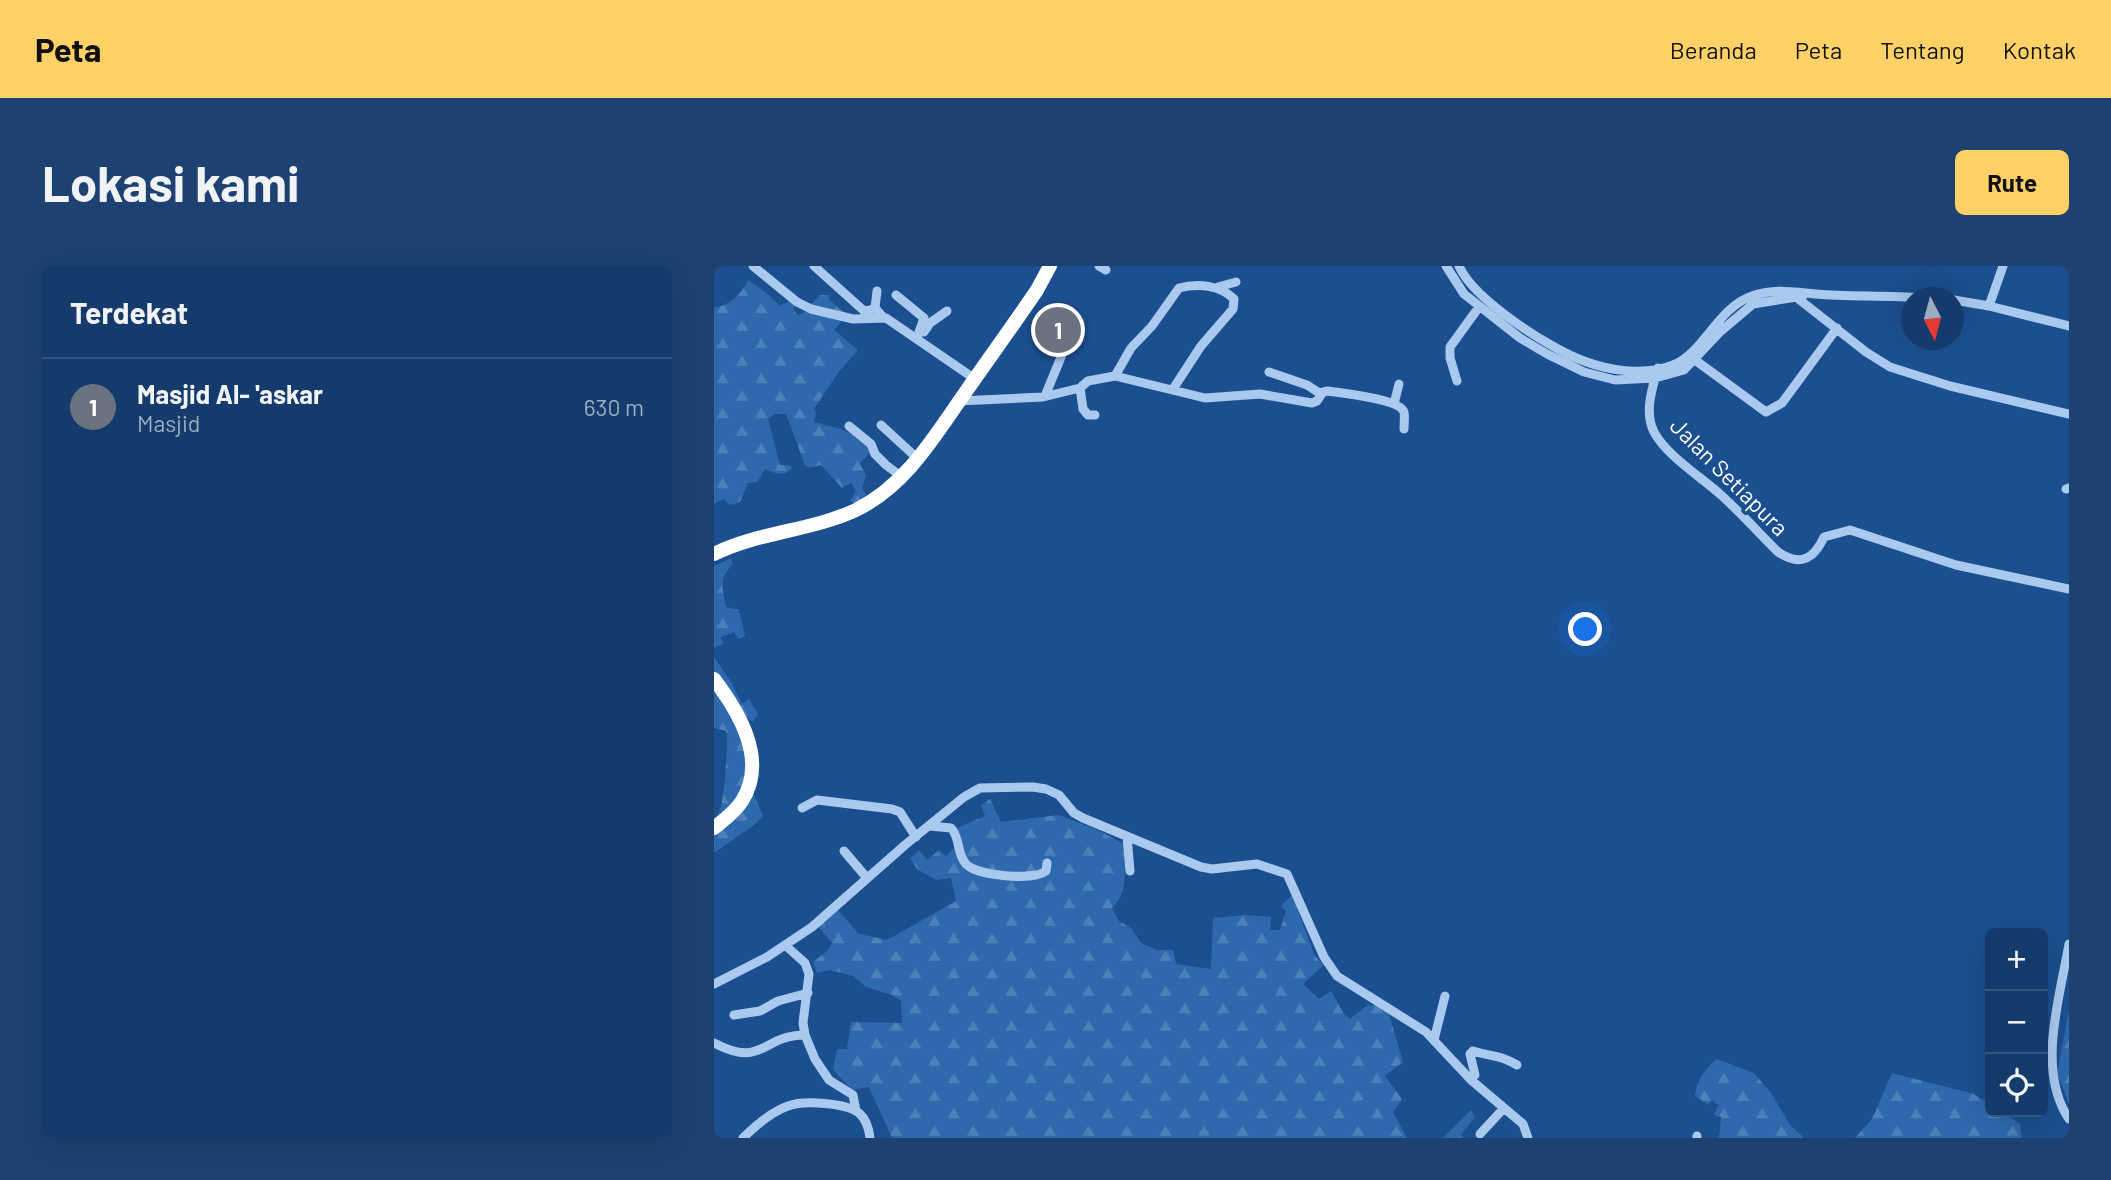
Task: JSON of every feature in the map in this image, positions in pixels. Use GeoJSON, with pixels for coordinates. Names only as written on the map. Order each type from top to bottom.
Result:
{"type":"FeatureCollection","features":[{"type":"Feature","properties":{"kind":"highway"},"geometry":{"type":"LineString","coordinates":[[714,554],[741,543],[842,516],[873,501],[902,477],[960,401],[1037,290],[1050,266]]}},
{"type":"Feature","properties":{"kind":"highway"},"geometry":{"type":"LineString","coordinates":[[714,679],[746,732],[751,776],[743,800],[714,828]]}},
{"type":"Feature","properties":{"kind":"street"},"geometry":{"type":"LineString","coordinates":[[753,266],[797,302],[811,309],[853,319],[883,317]]}},
{"type":"Feature","properties":{"kind":"street"},"geometry":{"type":"LineString","coordinates":[[814,266],[863,310],[875,308]]}},
{"type":"Feature","properties":{"kind":"street"},"geometry":{"type":"LineString","coordinates":[[1446,266],[1464,294],[1520,338],[1584,372],[1615,380],[1684,370],[1721,331],[1753,304],[1795,294]]}},
{"type":"Feature","properties":{"kind":"street"},"geometry":{"type":"LineString","coordinates":[[1459,266],[1468,282],[1487,300],[1511,319],[1563,352],[1602,367],[1656,373],[1692,352],[1706,333],[1736,304],[1751,296],[1768,292],[1901,297]]}},
{"type":"Feature","properties":{"kind":"street"},"geometry":{"type":"LineString","coordinates":[[1989,306],[2003,266]]}},
{"type":"Feature","properties":{"kind":"street"},"geometry":{"type":"LineString","coordinates":[[1216,288],[1236,282]]}},
{"type":"Feature","properties":{"kind":"street"},"geometry":{"type":"LineString","coordinates":[[1115,376],[1131,348],[1152,326],[1179,288],[1194,286],[1224,290],[1234,299],[1233,310],[1201,346],[1173,389]]}},
{"type":"Feature","properties":{"kind":"street"},"geometry":{"type":"LineString","coordinates":[[877,291],[875,308],[883,317],[975,379]]}},
{"type":"Feature","properties":{"kind":"street"},"geometry":{"type":"LineString","coordinates":[[1795,294],[1879,361],[1901,372],[2069,414]]}},
{"type":"Feature","properties":{"kind":"street"},"geometry":{"type":"LineString","coordinates":[[896,295],[924,318],[918,339]]}},
{"type":"Feature","properties":{"kind":"street"},"geometry":{"type":"LineString","coordinates":[[1964,302],[2069,326]]}},
{"type":"Feature","properties":{"kind":"street"},"geometry":{"type":"LineString","coordinates":[[1457,381],[1450,358],[1450,347],[1479,307]]}},
{"type":"Feature","properties":{"kind":"street"},"geometry":{"type":"LineString","coordinates":[[918,339],[929,324],[947,311]]}},
{"type":"Feature","properties":{"kind":"street"},"geometry":{"type":"LineString","coordinates":[[1695,360],[1766,412],[1782,403],[1837,328]]}},
{"type":"Feature","properties":{"kind":"street"},"geometry":{"type":"LineString","coordinates":[[1045,396],[1066,345]]}},
{"type":"Feature","properties":{"kind":"street"},"geometry":{"type":"LineString","coordinates":[[1269,372],[1307,385],[1321,394],[1336,392],[1400,406],[1404,411],[1404,429]]}},
{"type":"Feature","properties":{"kind":"street","name":"Jalan Setiapura"},"geometry":{"type":"LineString","coordinates":[[1656,373],[1649,404],[1650,418],[1653,430],[1662,444],[1723,497],[1778,552],[1789,559],[1797,562],[1820,546],[1824,537],[1850,530],[1955,565],[2069,589]]}},
{"type":"Feature","properties":{"kind":"street"},"geometry":{"type":"LineString","coordinates":[[960,401],[1045,396],[1080,388],[1088,381],[1115,376],[1205,398],[1260,394],[1306,403],[1317,401],[1321,394]]}},
{"type":"Feature","properties":{"kind":"street"},"geometry":{"type":"LineString","coordinates":[[1394,404],[1399,384]]}},
{"type":"Feature","properties":{"kind":"street"},"geometry":{"type":"LineString","coordinates":[[1080,388],[1083,409],[1088,415],[1095,415]]}},
{"type":"Feature","properties":{"kind":"street"},"geometry":{"type":"LineString","coordinates":[[881,425],[918,458]]}},
{"type":"Feature","properties":{"kind":"street"},"geometry":{"type":"LineString","coordinates":[[849,426],[865,438],[878,456],[902,477]]}},
{"type":"Feature","properties":{"kind":"street"},"geometry":{"type":"LineString","coordinates":[[714,984],[812,927],[964,797],[980,788],[1034,787],[1054,792],[1074,813],[1201,867],[1212,869],[1257,864],[1287,874],[1324,957],[1337,976],[1426,1032],[1471,1080],[1523,1124],[1528,1138]]}},
{"type":"Feature","properties":{"kind":"street"},"geometry":{"type":"LineString","coordinates":[[803,808],[817,800],[892,809],[900,812],[915,837]]}},
{"type":"Feature","properties":{"kind":"street"},"geometry":{"type":"LineString","coordinates":[[930,825],[951,828],[958,840],[960,855],[973,869],[1013,876],[1036,876],[1046,871],[1047,863]]}},
{"type":"Feature","properties":{"kind":"street"},"geometry":{"type":"LineString","coordinates":[[1126,836],[1130,871]]}},
{"type":"Feature","properties":{"kind":"street"},"geometry":{"type":"LineString","coordinates":[[844,850],[867,878]]}},
{"type":"Feature","properties":{"kind":"street"},"geometry":{"type":"LineString","coordinates":[[2069,944],[2052,1069],[2058,1096],[2069,1119]]}},
{"type":"Feature","properties":{"kind":"street"},"geometry":{"type":"LineString","coordinates":[[785,945],[807,968],[808,993],[803,1023],[805,1035],[821,1072],[853,1095],[856,1111],[865,1121],[870,1138]]}},
{"type":"Feature","properties":{"kind":"street"},"geometry":{"type":"LineString","coordinates":[[734,1014],[760,1011],[778,1001],[808,993]]}},
{"type":"Feature","properties":{"kind":"street"},"geometry":{"type":"LineString","coordinates":[[1434,1040],[1445,996]]}},
{"type":"Feature","properties":{"kind":"street"},"geometry":{"type":"LineString","coordinates":[[714,1043],[737,1054],[746,1054],[782,1039],[805,1035]]}},
{"type":"Feature","properties":{"kind":"street"},"geometry":{"type":"LineString","coordinates":[[1471,1080],[1475,1075],[1470,1054],[1473,1051],[1484,1055],[1498,1055],[1517,1065]]}},
{"type":"Feature","properties":{"kind":"street"},"geometry":{"type":"LineString","coordinates":[[743,1138],[773,1112],[797,1103],[815,1102],[856,1111]]}},
{"type":"Feature","properties":{"kind":"street"},"geometry":{"type":"LineString","coordinates":[[1480,1134],[1504,1108]]}},
{"type":"Feature","properties":{"kind":"green space"},"geometry":{"type":"Polygon","coordinates":[[[748,280],[780,306],[791,300],[796,304],[793,309],[798,315],[809,311],[811,304],[820,295],[829,295],[829,300],[844,312],[844,318],[834,330],[858,350],[838,373],[814,409],[814,422],[847,431],[860,439],[871,452],[860,463],[866,475],[862,488],[870,501],[858,506],[850,501],[856,491],[851,483],[842,488],[821,465],[810,468],[805,465],[786,414],[775,414],[768,419],[780,465],[790,465],[792,468],[782,474],[765,469],[757,482],[748,483],[740,502],[730,505],[723,499],[714,504],[714,307],[735,298],[748,280]]]}},
{"type":"Feature","properties":{"kind":"green space"},"geometry":{"type":"Polygon","coordinates":[[[732,558],[732,565],[723,580],[723,595],[726,607],[739,610],[745,636],[738,639],[734,632],[721,637],[723,644],[714,648],[714,566],[732,558]]]}},
{"type":"Feature","properties":{"kind":"green space"},"geometry":{"type":"Polygon","coordinates":[[[714,657],[742,704],[749,699],[758,714],[753,722],[746,717],[754,795],[763,816],[714,853],[714,819],[722,804],[727,745],[726,731],[714,728],[714,657]]]}},
{"type":"Feature","properties":{"kind":"green space"},"geometry":{"type":"Polygon","coordinates":[[[990,799],[1001,822],[1059,815],[1098,830],[1124,844],[1123,887],[1112,908],[1119,921],[1132,929],[1141,943],[1157,950],[1173,950],[1176,964],[1211,969],[1213,918],[1244,915],[1271,917],[1270,930],[1280,930],[1286,911],[1281,906],[1292,895],[1315,956],[1324,965],[1303,984],[1319,999],[1331,991],[1344,1014],[1350,1019],[1366,1006],[1381,1004],[1389,1014],[1403,1062],[1385,1076],[1402,1099],[1393,1112],[1407,1138],[892,1138],[869,1087],[852,1090],[833,1069],[837,1049],[847,1049],[851,1022],[902,1023],[901,1001],[892,995],[866,987],[853,976],[830,970],[817,973],[813,962],[827,951],[832,943],[817,925],[838,910],[859,934],[887,940],[956,901],[951,878],[936,880],[917,869],[910,858],[919,850],[927,860],[939,850],[946,856],[962,840],[954,829],[985,816],[981,805],[990,799]]]}},
{"type":"Feature","properties":{"kind":"green space"},"geometry":{"type":"Polygon","coordinates":[[[2069,1011],[2069,1104],[2057,1073],[2069,1011]]]}},
{"type":"Feature","properties":{"kind":"green space"},"geometry":{"type":"Polygon","coordinates":[[[1717,1059],[1754,1073],[1771,1093],[1790,1125],[1804,1138],[1719,1138],[1721,1117],[1714,1115],[1718,1105],[1712,1100],[1708,1105],[1695,1096],[1702,1075],[1717,1059]]]}},
{"type":"Feature","properties":{"kind":"green space"},"geometry":{"type":"Polygon","coordinates":[[[1892,1073],[1974,1094],[1985,1102],[1985,1117],[2010,1117],[2020,1124],[2022,1138],[1855,1138],[1872,1119],[1892,1073]]]}},
{"type":"Feature","properties":{"kind":"green space"},"geometry":{"type":"Polygon","coordinates":[[[1471,1110],[1475,1117],[1461,1134],[1463,1138],[1443,1138],[1471,1110]]]}},
{"type":"Feature","properties":{"kind":"place","name":"Masjid Al- 'askar"},"geometry":{"type":"Point","coordinates":[1058,330]}}]}
